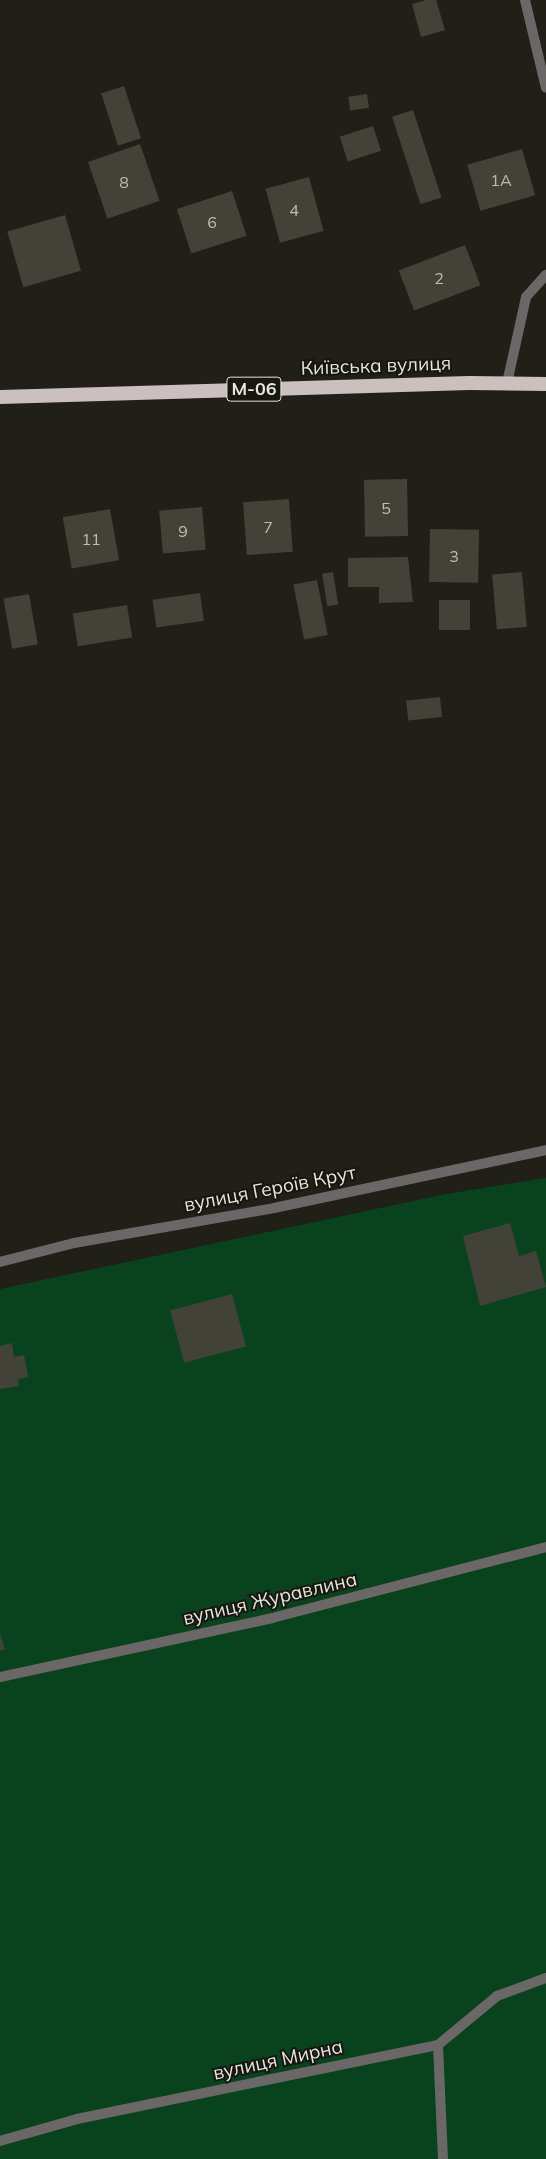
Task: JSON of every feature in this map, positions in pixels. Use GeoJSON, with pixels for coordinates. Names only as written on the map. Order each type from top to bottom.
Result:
{"type":"FeatureCollection","features":[{"type":"Feature","properties":{"kind":"highway","name":"Київська вулиця"},"geometry":{"type":"LineString","coordinates":[[0,398],[507,383],[545,384]]}},
{"type":"Feature","properties":{"kind":"street"},"geometry":{"type":"LineString","coordinates":[[526,0],[546,88]]}},
{"type":"Feature","properties":{"kind":"street"},"geometry":{"type":"LineString","coordinates":[[507,383],[526,297],[546,275]]}},
{"type":"Feature","properties":{"kind":"street","name":"вулиця Героїв Крут"},"geometry":{"type":"LineString","coordinates":[[0,1262],[74,1244],[274,1208],[546,1150]]}},
{"type":"Feature","properties":{"kind":"street","name":"вулиця Журавлина"},"geometry":{"type":"LineString","coordinates":[[0,1677],[272,1618],[546,1547]]}},
{"type":"Feature","properties":{"kind":"street","name":"вулиця Мирна"},"geometry":{"type":"LineString","coordinates":[[0,2141],[77,2119],[438,2045],[497,1996],[546,1978]]}},
{"type":"Feature","properties":{"kind":"street"},"geometry":{"type":"LineString","coordinates":[[438,2045],[443,2159]]}},
{"type":"Feature","properties":{"kind":"green space"},"geometry":{"type":"Polygon","coordinates":[[[546,1178],[546,2159],[0,2159],[0,1289],[446,1194],[546,1178]]]}},
{"type":"Feature","properties":{"kind":"building"},"geometry":{"type":"Polygon","coordinates":[[[426,0],[436,0],[445,30],[421,37],[412,4],[426,0]]]}},
{"type":"Feature","properties":{"kind":"building"},"geometry":{"type":"Polygon","coordinates":[[[124,86],[141,138],[118,146],[101,93],[124,86]]]}},
{"type":"Feature","properties":{"kind":"building"},"geometry":{"type":"Polygon","coordinates":[[[367,94],[369,108],[350,111],[348,97],[367,94]]]}},
{"type":"Feature","properties":{"kind":"building"},"geometry":{"type":"Polygon","coordinates":[[[413,110],[441,197],[421,204],[392,117],[413,110]]]}},
{"type":"Feature","properties":{"kind":"building"},"geometry":{"type":"Polygon","coordinates":[[[373,126],[381,151],[348,162],[340,137],[373,126]]]}},
{"type":"Feature","properties":{"kind":"building"},"geometry":{"type":"Polygon","coordinates":[[[140,144],[160,201],[108,219],[88,162],[140,144]]]}},
{"type":"Feature","properties":{"kind":"building"},"geometry":{"type":"Polygon","coordinates":[[[522,149],[535,195],[480,211],[467,165],[522,149]]]}},
{"type":"Feature","properties":{"kind":"building"},"geometry":{"type":"Polygon","coordinates":[[[309,177],[323,231],[280,243],[266,189],[309,177]]]}},
{"type":"Feature","properties":{"kind":"building"},"geometry":{"type":"Polygon","coordinates":[[[232,191],[247,236],[191,254],[177,209],[232,191]]]}},
{"type":"Feature","properties":{"kind":"building"},"geometry":{"type":"Polygon","coordinates":[[[65,215],[81,271],[23,287],[7,232],[65,215]]]}},
{"type":"Feature","properties":{"kind":"building"},"geometry":{"type":"Polygon","coordinates":[[[465,245],[480,285],[414,311],[399,270],[465,245]]]}},
{"type":"Feature","properties":{"kind":"building"},"geometry":{"type":"Polygon","coordinates":[[[407,479],[408,536],[365,537],[364,480],[407,479]]]}},
{"type":"Feature","properties":{"kind":"building"},"geometry":{"type":"Polygon","coordinates":[[[289,499],[293,552],[247,555],[243,502],[289,499]]]}},
{"type":"Feature","properties":{"kind":"building"},"geometry":{"type":"Polygon","coordinates":[[[202,507],[206,550],[163,554],[159,511],[202,507]]]}},
{"type":"Feature","properties":{"kind":"building"},"geometry":{"type":"Polygon","coordinates":[[[110,509],[119,560],[72,569],[63,517],[110,509]]]}},
{"type":"Feature","properties":{"kind":"building"},"geometry":{"type":"Polygon","coordinates":[[[430,529],[479,530],[478,583],[429,582],[430,529]]]}},
{"type":"Feature","properties":{"kind":"building"},"geometry":{"type":"Polygon","coordinates":[[[408,557],[413,602],[379,603],[379,587],[348,587],[348,558],[408,557]]]}},
{"type":"Feature","properties":{"kind":"building"},"geometry":{"type":"Polygon","coordinates":[[[333,572],[338,605],[327,606],[322,574],[333,572]]]}},
{"type":"Feature","properties":{"kind":"building"},"geometry":{"type":"Polygon","coordinates":[[[522,572],[527,627],[497,629],[492,575],[522,572]]]}},
{"type":"Feature","properties":{"kind":"building"},"geometry":{"type":"Polygon","coordinates":[[[317,580],[328,635],[304,640],[293,585],[317,580]]]}},
{"type":"Feature","properties":{"kind":"building"},"geometry":{"type":"Polygon","coordinates":[[[200,593],[204,621],[156,627],[152,600],[200,593]]]}},
{"type":"Feature","properties":{"kind":"building"},"geometry":{"type":"Polygon","coordinates":[[[29,594],[38,644],[12,649],[3,599],[29,594]]]}},
{"type":"Feature","properties":{"kind":"building"},"geometry":{"type":"Polygon","coordinates":[[[439,600],[470,600],[470,630],[439,630],[439,600]]]}},
{"type":"Feature","properties":{"kind":"building"},"geometry":{"type":"Polygon","coordinates":[[[127,605],[132,638],[78,646],[73,614],[127,605]]]}},
{"type":"Feature","properties":{"kind":"building"},"geometry":{"type":"Polygon","coordinates":[[[440,697],[442,717],[408,720],[406,701],[440,697]]]}},
{"type":"Feature","properties":{"kind":"building"},"geometry":{"type":"Polygon","coordinates":[[[510,1223],[519,1256],[536,1251],[546,1287],[480,1306],[463,1236],[510,1223]]]}},
{"type":"Feature","properties":{"kind":"building"},"geometry":{"type":"Polygon","coordinates":[[[232,1294],[246,1346],[184,1363],[170,1311],[232,1294]]]}},
{"type":"Feature","properties":{"kind":"building"},"geometry":{"type":"Polygon","coordinates":[[[12,1343],[14,1357],[24,1355],[28,1377],[18,1379],[19,1386],[0,1389],[0,1346],[12,1343]]]}},
{"type":"Feature","properties":{"kind":"building"},"geometry":{"type":"Polygon","coordinates":[[[0,1633],[5,1649],[0,1651],[0,1633]]]}}]}
